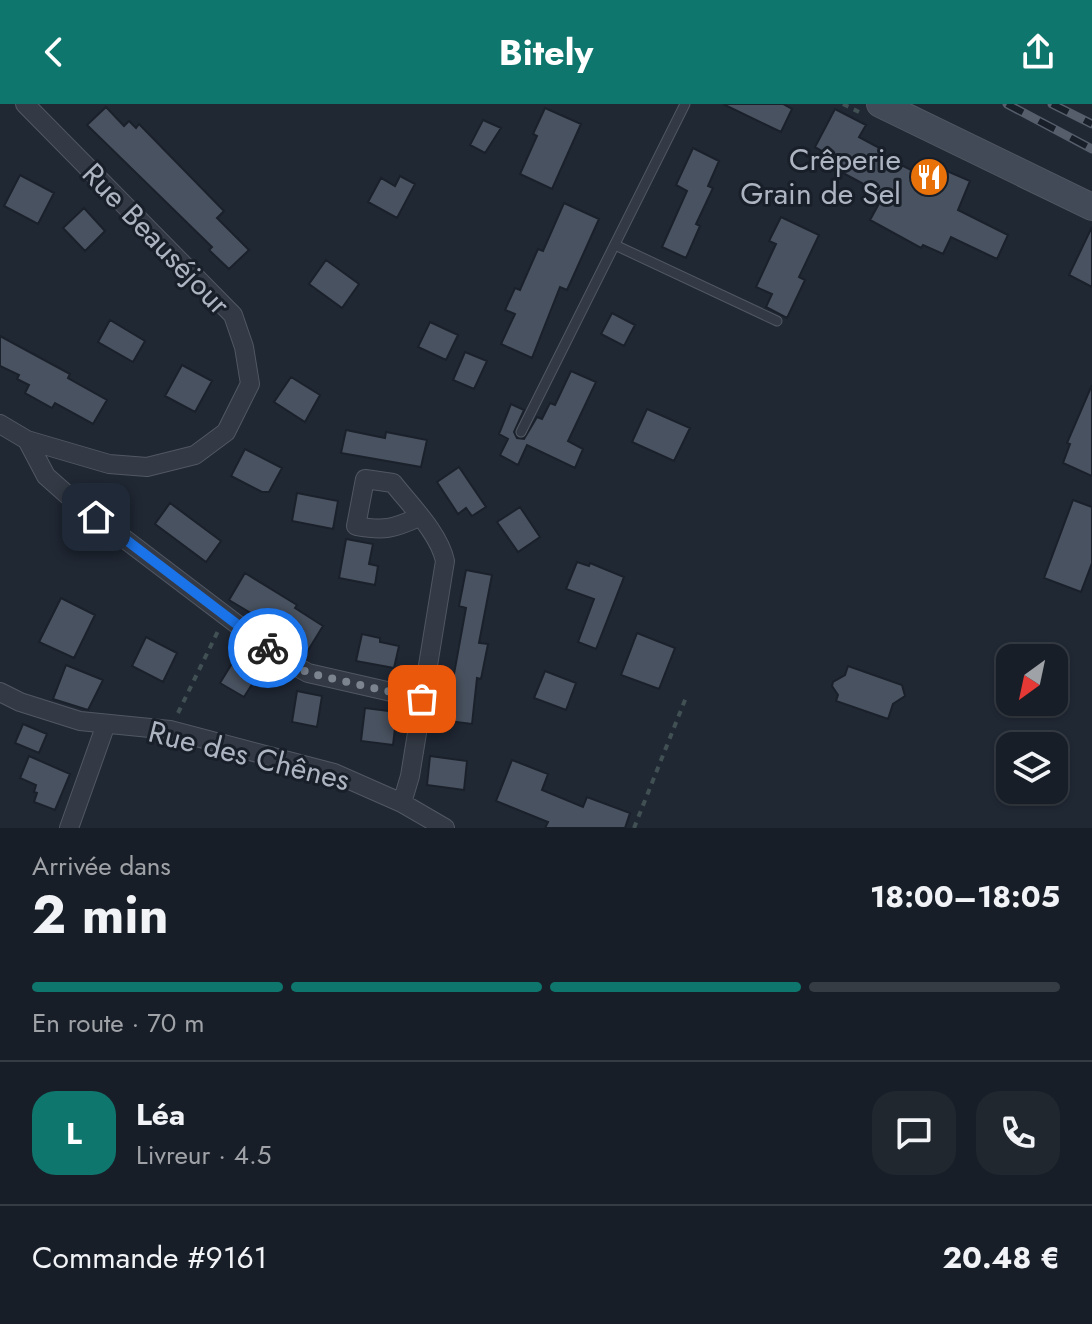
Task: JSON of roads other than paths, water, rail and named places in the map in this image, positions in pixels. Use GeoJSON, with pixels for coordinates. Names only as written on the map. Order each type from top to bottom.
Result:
{"type":"FeatureCollection","features":[{"type":"Feature","properties":{"kind":"main road"},"geometry":{"type":"LineString","coordinates":[[880,104],[1092,207]]}},
{"type":"Feature","properties":{"kind":"street","name":"Rue Beauséjour"},"geometry":{"type":"LineString","coordinates":[[0,424],[27,440],[109,464],[147,467],[195,455],[226,432],[250,384],[244,347],[233,315],[25,104]]}},
{"type":"Feature","properties":{"kind":"street"},"geometry":{"type":"LineString","coordinates":[[27,440],[46,476],[72,499],[284,660],[308,673],[422,699]]}},
{"type":"Feature","properties":{"kind":"street"},"geometry":{"type":"LineString","coordinates":[[402,803],[410,776],[445,561],[442,548],[419,517]]}},
{"type":"Feature","properties":{"kind":"street","name":"Rue des Chênes"},"geometry":{"type":"LineString","coordinates":[[0,692],[20,702],[80,721],[170,730],[334,773],[402,803],[445,828]]}},
{"type":"Feature","properties":{"kind":"street"},"geometry":{"type":"LineString","coordinates":[[69,828],[106,724]]}},
{"type":"Feature","properties":{"kind":"lane"},"geometry":{"type":"LineString","coordinates":[[521,432],[685,104]]}},
{"type":"Feature","properties":{"kind":"lane"},"geometry":{"type":"LineString","coordinates":[[615,245],[777,321]]}},
{"type":"Feature","properties":{"kind":"railway"},"geometry":{"type":"LineString","coordinates":[[1007,104],[1092,149]]}},
{"type":"Feature","properties":{"kind":"railway"},"geometry":{"type":"LineString","coordinates":[[1052,104],[1092,124]]}},
{"type":"Feature","properties":{"kind":"place","name":"Crêperie Grain de Sel"},"geometry":{"type":"Point","coordinates":[929,177]}}]}
